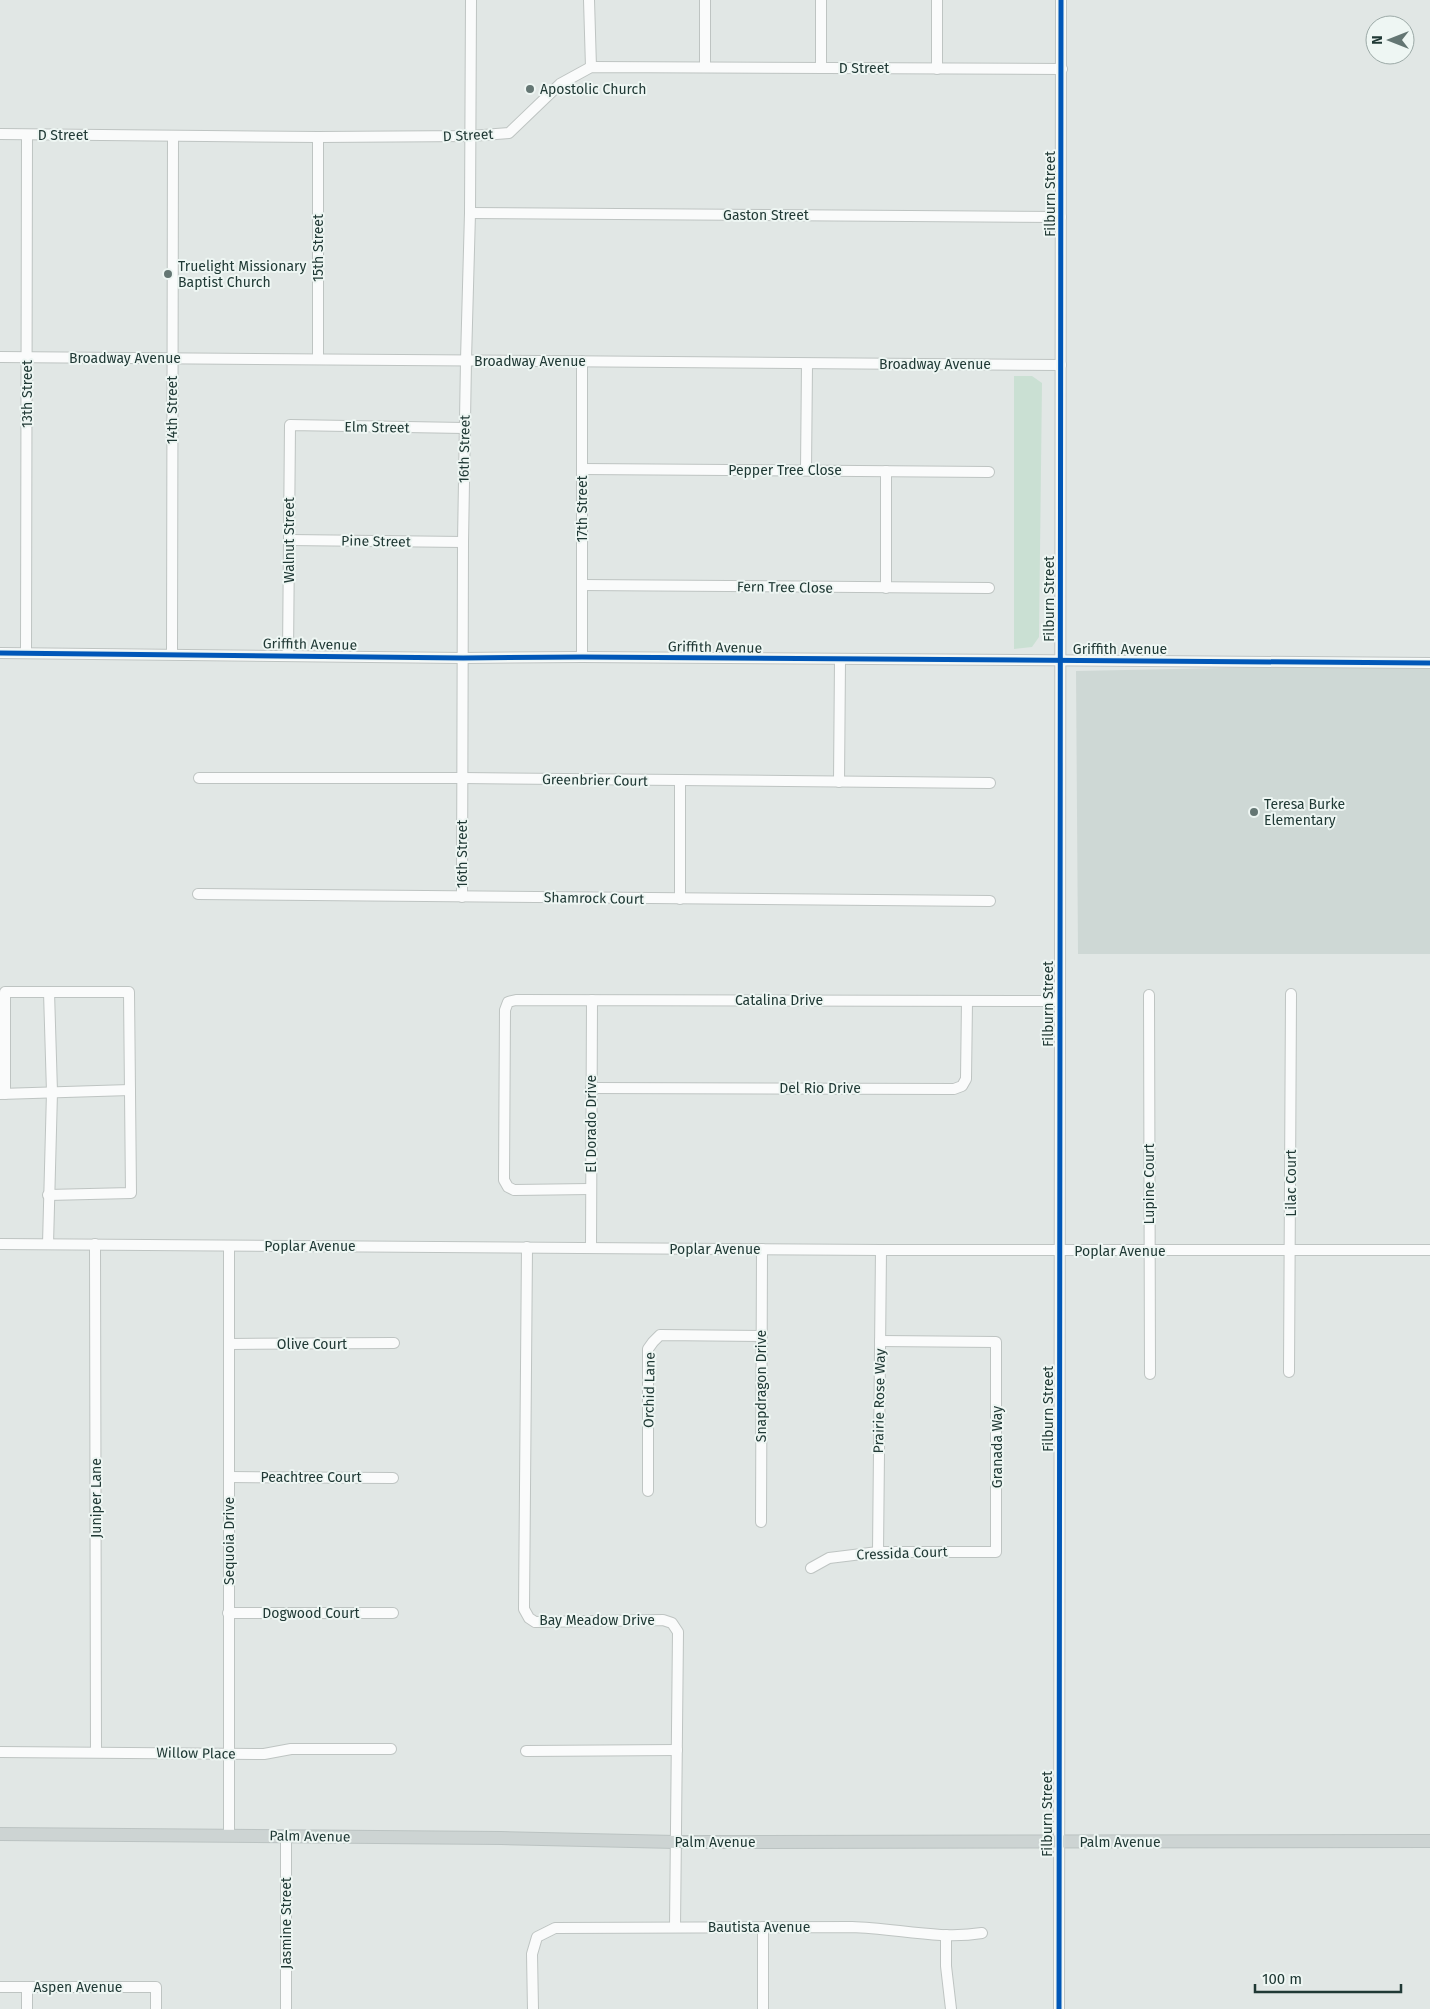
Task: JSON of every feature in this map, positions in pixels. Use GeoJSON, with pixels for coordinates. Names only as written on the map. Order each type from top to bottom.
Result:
{"type":"FeatureCollection","features":[{"type":"Feature","properties":{"kind":"main road","name":"Palm Avenue"},"geometry":{"type":"LineString","coordinates":[[0,1834],[500,1838],[676,1842],[1430,1841]]}},
{"type":"Feature","properties":{"kind":"street","name":"16th Street"},"geometry":{"type":"LineString","coordinates":[[462,897],[464,428],[470,213],[471,0]]}},
{"type":"Feature","properties":{"kind":"street"},"geometry":{"type":"LineString","coordinates":[[589,0],[591,68]]}},
{"type":"Feature","properties":{"kind":"street"},"geometry":{"type":"LineString","coordinates":[[705,0],[705,67]]}},
{"type":"Feature","properties":{"kind":"street"},"geometry":{"type":"LineString","coordinates":[[821,0],[821,68]]}},
{"type":"Feature","properties":{"kind":"street"},"geometry":{"type":"LineString","coordinates":[[937,0],[937,69]]}},
{"type":"Feature","properties":{"kind":"street","name":"Filburn Street"},"geometry":{"type":"LineString","coordinates":[[1059,2009],[1061,0]]}},
{"type":"Feature","properties":{"kind":"street","name":"D Street"},"geometry":{"type":"LineString","coordinates":[[0,134],[318,137],[471,136],[509,133],[560,84],[591,68],[1062,70]]}},
{"type":"Feature","properties":{"kind":"street","name":"13th Street"},"geometry":{"type":"LineString","coordinates":[[26,653],[27,135]]}},
{"type":"Feature","properties":{"kind":"street","name":"14th Street"},"geometry":{"type":"LineString","coordinates":[[172,654],[173,136]]}},
{"type":"Feature","properties":{"kind":"street","name":"15th Street"},"geometry":{"type":"LineString","coordinates":[[318,137],[318,360]]}},
{"type":"Feature","properties":{"kind":"street","name":"Gaston Street"},"geometry":{"type":"LineString","coordinates":[[470,213],[1061,217]]}},
{"type":"Feature","properties":{"kind":"street","name":"Broadway Avenue"},"geometry":{"type":"LineString","coordinates":[[0,357],[1061,365]]}},
{"type":"Feature","properties":{"kind":"street","name":"17th Street"},"geometry":{"type":"LineString","coordinates":[[582,361],[582,657]]}},
{"type":"Feature","properties":{"kind":"street"},"geometry":{"type":"LineString","coordinates":[[806,470],[807,364]]}},
{"type":"Feature","properties":{"kind":"street","name":"Elm Street"},"geometry":{"type":"LineString","coordinates":[[290,426],[464,428]]}},
{"type":"Feature","properties":{"kind":"street","name":"Walnut Street"},"geometry":{"type":"LineString","coordinates":[[288,655],[290,426]]}},
{"type":"Feature","properties":{"kind":"street","name":"Pepper Tree Close"},"geometry":{"type":"LineString","coordinates":[[582,469],[989,472]]}},
{"type":"Feature","properties":{"kind":"street"},"geometry":{"type":"LineString","coordinates":[[886,471],[886,588]]}},
{"type":"Feature","properties":{"kind":"street","name":"Pine Street"},"geometry":{"type":"LineString","coordinates":[[289,540],[463,542]]}},
{"type":"Feature","properties":{"kind":"street","name":"Fern Tree Close"},"geometry":{"type":"LineString","coordinates":[[582,585],[989,588]]}},
{"type":"Feature","properties":{"kind":"street","name":"Griffith Avenue"},"geometry":{"type":"LineString","coordinates":[[0,653],[463,658],[582,657],[1430,663]]}},
{"type":"Feature","properties":{"kind":"street"},"geometry":{"type":"LineString","coordinates":[[839,782],[840,660]]}},
{"type":"Feature","properties":{"kind":"street","name":"Greenbrier Court"},"geometry":{"type":"LineString","coordinates":[[199,778],[462,778],[990,783]]}},
{"type":"Feature","properties":{"kind":"street"},"geometry":{"type":"LineString","coordinates":[[680,781],[680,899]]}},
{"type":"Feature","properties":{"kind":"street","name":"Shamrock Court"},"geometry":{"type":"LineString","coordinates":[[198,894],[990,901]]}},
{"type":"Feature","properties":{"kind":"street"},"geometry":{"type":"LineString","coordinates":[[48,1195],[131,1193],[130,992],[5,992],[2,1094],[130,1090]]}},
{"type":"Feature","properties":{"kind":"street"},"geometry":{"type":"LineString","coordinates":[[48,1244],[52,1092],[49,992]]}},
{"type":"Feature","properties":{"kind":"street","name":"Lilac Court"},"geometry":{"type":"LineString","coordinates":[[1289,1372],[1291,994]]}},
{"type":"Feature","properties":{"kind":"street","name":"Lupine Court"},"geometry":{"type":"LineString","coordinates":[[1149,995],[1150,1374]]}},
{"type":"Feature","properties":{"kind":"street","name":"Catalina Drive"},"geometry":{"type":"LineString","coordinates":[[590,1189],[514,1190],[508,1187],[504,1180],[505,1010],[508,1002],[516,1000],[1059,1001]]}},
{"type":"Feature","properties":{"kind":"street","name":"El Dorado Drive"},"geometry":{"type":"LineString","coordinates":[[591,1248],[592,1000]]}},
{"type":"Feature","properties":{"kind":"street","name":"Del Rio Drive"},"geometry":{"type":"LineString","coordinates":[[591,1088],[954,1089],[962,1086],[966,1079],[967,1001]]}},
{"type":"Feature","properties":{"kind":"street","name":"Poplar Avenue"},"geometry":{"type":"LineString","coordinates":[[0,1244],[1060,1251],[1430,1250]]}},
{"type":"Feature","properties":{"kind":"street","name":"Juniper Lane"},"geometry":{"type":"LineString","coordinates":[[95,1244],[96,1752]]}},
{"type":"Feature","properties":{"kind":"street","name":"Sequoia Drive"},"geometry":{"type":"LineString","coordinates":[[228,1835],[230,1246]]}},
{"type":"Feature","properties":{"kind":"street","name":"Bay Meadow Drive"},"geometry":{"type":"LineString","coordinates":[[527,1247],[524,1609],[529,1618],[535,1622],[663,1620],[672,1623],[678,1632],[675,1927]]}},
{"type":"Feature","properties":{"kind":"street","name":"Snapdragon Drive"},"geometry":{"type":"LineString","coordinates":[[761,1522],[762,1249]]}},
{"type":"Feature","properties":{"kind":"street","name":"Prairie Rose Way"},"geometry":{"type":"LineString","coordinates":[[878,1552],[881,1250]]}},
{"type":"Feature","properties":{"kind":"street","name":"Orchid Lane"},"geometry":{"type":"LineString","coordinates":[[648,1491],[648,1349],[652,1342],[660,1335],[761,1336]]}},
{"type":"Feature","properties":{"kind":"street","name":"Granada Way"},"geometry":{"type":"LineString","coordinates":[[880,1341],[996,1342],[996,1552]]}},
{"type":"Feature","properties":{"kind":"street","name":"Olive Court"},"geometry":{"type":"LineString","coordinates":[[230,1344],[394,1343]]}},
{"type":"Feature","properties":{"kind":"street","name":"Peachtree Court"},"geometry":{"type":"LineString","coordinates":[[229,1477],[393,1478]]}},
{"type":"Feature","properties":{"kind":"street","name":"Cressida Court"},"geometry":{"type":"LineString","coordinates":[[811,1568],[829,1558],[878,1552],[996,1552]]}},
{"type":"Feature","properties":{"kind":"street","name":"Dogwood Court"},"geometry":{"type":"LineString","coordinates":[[228,1613],[393,1613]]}},
{"type":"Feature","properties":{"kind":"street","name":"Willow Place"},"geometry":{"type":"LineString","coordinates":[[0,1752],[264,1754],[291,1749],[391,1750]]}},
{"type":"Feature","properties":{"kind":"street"},"geometry":{"type":"LineString","coordinates":[[526,1751],[677,1750]]}},
{"type":"Feature","properties":{"kind":"street","name":"Jasmine Street"},"geometry":{"type":"LineString","coordinates":[[286,1836],[286,2009]]}},
{"type":"Feature","properties":{"kind":"street"},"geometry":{"type":"LineString","coordinates":[[763,1927],[763,2009]]}},
{"type":"Feature","properties":{"kind":"street","name":"Bautista Avenue"},"geometry":{"type":"LineString","coordinates":[[533,2009],[532,1954],[536,1937],[555,1928],[875,1928],[965,1936],[982,1933]]}},
{"type":"Feature","properties":{"kind":"street"},"geometry":{"type":"LineString","coordinates":[[946,1935],[946,1966],[950,2009]]}},
{"type":"Feature","properties":{"kind":"street"},"geometry":{"type":"LineString","coordinates":[[26,1987],[26,2009]]}},
{"type":"Feature","properties":{"kind":"street","name":"Aspen Avenue"},"geometry":{"type":"LineString","coordinates":[[0,1988],[156,1987],[156,2009]]}},
{"type":"Feature","properties":{"kind":"shaded area","name":"Teresa Burke Elementary"},"geometry":{"type":"Polygon","coordinates":[[[1430,664],[1430,954],[1078,954],[1076,671],[1430,664]]]}},
{"type":"Feature","properties":{"kind":"green space"},"geometry":{"type":"Polygon","coordinates":[[[1014,376],[1032,376],[1042,383],[1039,637],[1032,647],[1014,649],[1014,376]]]}},
{"type":"Feature","properties":{"kind":"cycle path"},"geometry":{"type":"LineString","coordinates":[[1059,2009],[1061,0]]}},
{"type":"Feature","properties":{"kind":"cycle path"},"geometry":{"type":"LineString","coordinates":[[0,653],[463,658],[582,657],[1430,663]]}},
{"type":"Feature","properties":{"kind":"place","name":"Apostolic Church"},"geometry":{"type":"Point","coordinates":[530,89]}},
{"type":"Feature","properties":{"kind":"place","name":"Truelight Missionary Baptist Church"},"geometry":{"type":"Point","coordinates":[168,274]}},
{"type":"Feature","properties":{"kind":"place","name":"Teresa Burke Elementary"},"geometry":{"type":"Point","coordinates":[1254,812]}}]}
